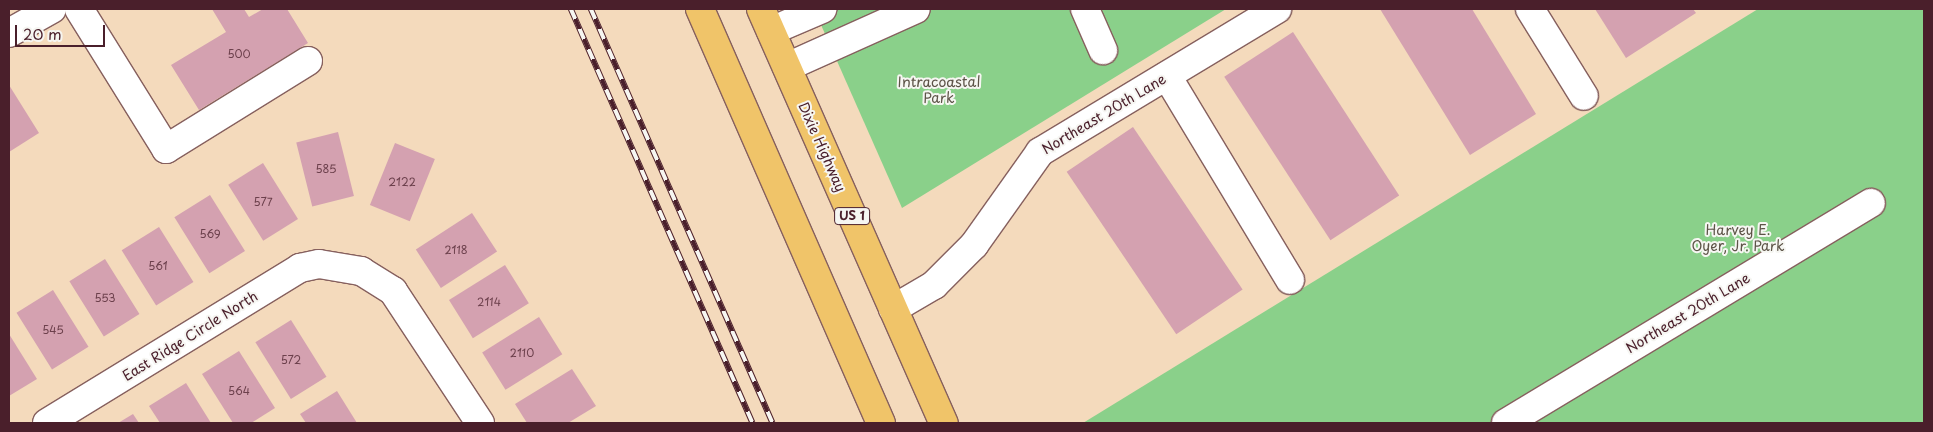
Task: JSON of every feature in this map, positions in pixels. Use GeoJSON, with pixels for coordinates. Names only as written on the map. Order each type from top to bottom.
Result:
{"type":"FeatureCollection","features":[{"type":"Feature","properties":{"kind":"main road"},"geometry":{"type":"LineString","coordinates":[[700,9],[882,423]]}},
{"type":"Feature","properties":{"kind":"main road","name":"Dixie Highway"},"geometry":{"type":"LineString","coordinates":[[766,20],[944,423]]}},
{"type":"Feature","properties":{"kind":"street"},"geometry":{"type":"LineString","coordinates":[[9,34],[52,9]]}},
{"type":"Feature","properties":{"kind":"street"},"geometry":{"type":"LineString","coordinates":[[79,9],[166,149],[308,61]]}},
{"type":"Feature","properties":{"kind":"street"},"geometry":{"type":"LineString","coordinates":[[766,20],[822,9]]}},
{"type":"Feature","properties":{"kind":"street"},"geometry":{"type":"LineString","coordinates":[[1084,9],[1103,50]]}},
{"type":"Feature","properties":{"kind":"street","name":"Northeast 20th Lane"},"geometry":{"type":"LineString","coordinates":[[893,309],[934,285],[974,245],[1040,152],[1277,9]]}},
{"type":"Feature","properties":{"kind":"street"},"geometry":{"type":"LineString","coordinates":[[1530,9],[1584,96]]}},
{"type":"Feature","properties":{"kind":"street"},"geometry":{"type":"LineString","coordinates":[[787,66],[909,10]]}},
{"type":"Feature","properties":{"kind":"street"},"geometry":{"type":"LineString","coordinates":[[1167,76],[1290,280]]}},
{"type":"Feature","properties":{"kind":"street","name":"Northeast 20th Lane"},"geometry":{"type":"LineString","coordinates":[[1506,423],[1871,203]]}},
{"type":"Feature","properties":{"kind":"street","name":"East Ridge Circle North"},"geometry":{"type":"LineString","coordinates":[[47,423],[300,268],[318,264],[361,270],[393,291],[480,423]]}},
{"type":"Feature","properties":{"kind":"green space","name":"Intracoastal Park"},"geometry":{"type":"Polygon","coordinates":[[[814,9],[1226,9],[902,208],[814,9]]]}},
{"type":"Feature","properties":{"kind":"green space","name":"Harvey E. Oyer, Jr. Park"},"geometry":{"type":"Polygon","coordinates":[[[1758,9],[1924,9],[1924,423],[1083,423],[1758,9]]]}},
{"type":"Feature","properties":{"kind":"building"},"geometry":{"type":"Polygon","coordinates":[[[212,9],[244,9],[249,17],[263,9],[287,9],[308,43],[199,110],[171,65],[226,32],[212,9]]]}},
{"type":"Feature","properties":{"kind":"building"},"geometry":{"type":"Polygon","coordinates":[[[1380,9],[1472,9],[1536,114],[1470,155],[1380,9]]]}},
{"type":"Feature","properties":{"kind":"building"},"geometry":{"type":"Polygon","coordinates":[[[1595,9],[1693,9],[1696,13],[1626,58],[1595,9]]]}},
{"type":"Feature","properties":{"kind":"building"},"geometry":{"type":"Polygon","coordinates":[[[1293,32],[1399,196],[1330,240],[1224,77],[1293,32]]]}},
{"type":"Feature","properties":{"kind":"building"},"geometry":{"type":"Polygon","coordinates":[[[9,85],[39,133],[9,152],[9,85]]]}},
{"type":"Feature","properties":{"kind":"building"},"geometry":{"type":"Polygon","coordinates":[[[1133,127],[1243,289],[1176,334],[1067,172],[1133,127]]]}},
{"type":"Feature","properties":{"kind":"building"},"geometry":{"type":"Polygon","coordinates":[[[338,132],[354,196],[312,206],[296,142],[338,132]]]}},
{"type":"Feature","properties":{"kind":"building"},"geometry":{"type":"Polygon","coordinates":[[[395,143],[435,159],[410,221],[370,205],[395,143]]]}},
{"type":"Feature","properties":{"kind":"building"},"geometry":{"type":"Polygon","coordinates":[[[263,163],[298,219],[263,241],[228,185],[263,163]]]}},
{"type":"Feature","properties":{"kind":"building"},"geometry":{"type":"Polygon","coordinates":[[[210,195],[245,251],[209,273],[174,217],[210,195]]]}},
{"type":"Feature","properties":{"kind":"building"},"geometry":{"type":"Polygon","coordinates":[[[472,213],[497,252],[441,288],[416,249],[472,213]]]}},
{"type":"Feature","properties":{"kind":"building"},"geometry":{"type":"Polygon","coordinates":[[[159,227],[193,282],[156,305],[122,250],[159,227]]]}},
{"type":"Feature","properties":{"kind":"building"},"geometry":{"type":"Polygon","coordinates":[[[105,259],[139,314],[104,336],[69,281],[105,259]]]}},
{"type":"Feature","properties":{"kind":"building"},"geometry":{"type":"Polygon","coordinates":[[[505,265],[529,303],[473,338],[449,300],[505,265]]]}},
{"type":"Feature","properties":{"kind":"building"},"geometry":{"type":"Polygon","coordinates":[[[53,290],[89,347],[52,370],[17,313],[53,290]]]}},
{"type":"Feature","properties":{"kind":"building"},"geometry":{"type":"Polygon","coordinates":[[[539,317],[562,354],[505,390],[482,353],[539,317]]]}},
{"type":"Feature","properties":{"kind":"building"},"geometry":{"type":"Polygon","coordinates":[[[291,320],[327,377],[291,399],[255,342],[291,320]]]}},
{"type":"Feature","properties":{"kind":"building"},"geometry":{"type":"Polygon","coordinates":[[[9,334],[37,379],[9,396],[9,334]]]}},
{"type":"Feature","properties":{"kind":"building"},"geometry":{"type":"Polygon","coordinates":[[[239,351],[275,408],[251,423],[233,423],[202,374],[239,351]]]}},
{"type":"Feature","properties":{"kind":"building"},"geometry":{"type":"Polygon","coordinates":[[[572,369],[596,406],[568,423],[527,423],[515,404],[572,369]]]}},
{"type":"Feature","properties":{"kind":"building"},"geometry":{"type":"Polygon","coordinates":[[[186,383],[211,423],[160,423],[149,406],[186,383]]]}},
{"type":"Feature","properties":{"kind":"building"},"geometry":{"type":"Polygon","coordinates":[[[337,391],[357,423],[306,423],[300,414],[337,391]]]}},
{"type":"Feature","properties":{"kind":"building"},"geometry":{"type":"Polygon","coordinates":[[[133,414],[139,423],[118,423],[133,414]]]}},
{"type":"Feature","properties":{"kind":"railway"},"geometry":{"type":"LineString","coordinates":[[571,9],[753,423]]}},
{"type":"Feature","properties":{"kind":"railway"},"geometry":{"type":"LineString","coordinates":[[591,9],[773,423]]}}]}
